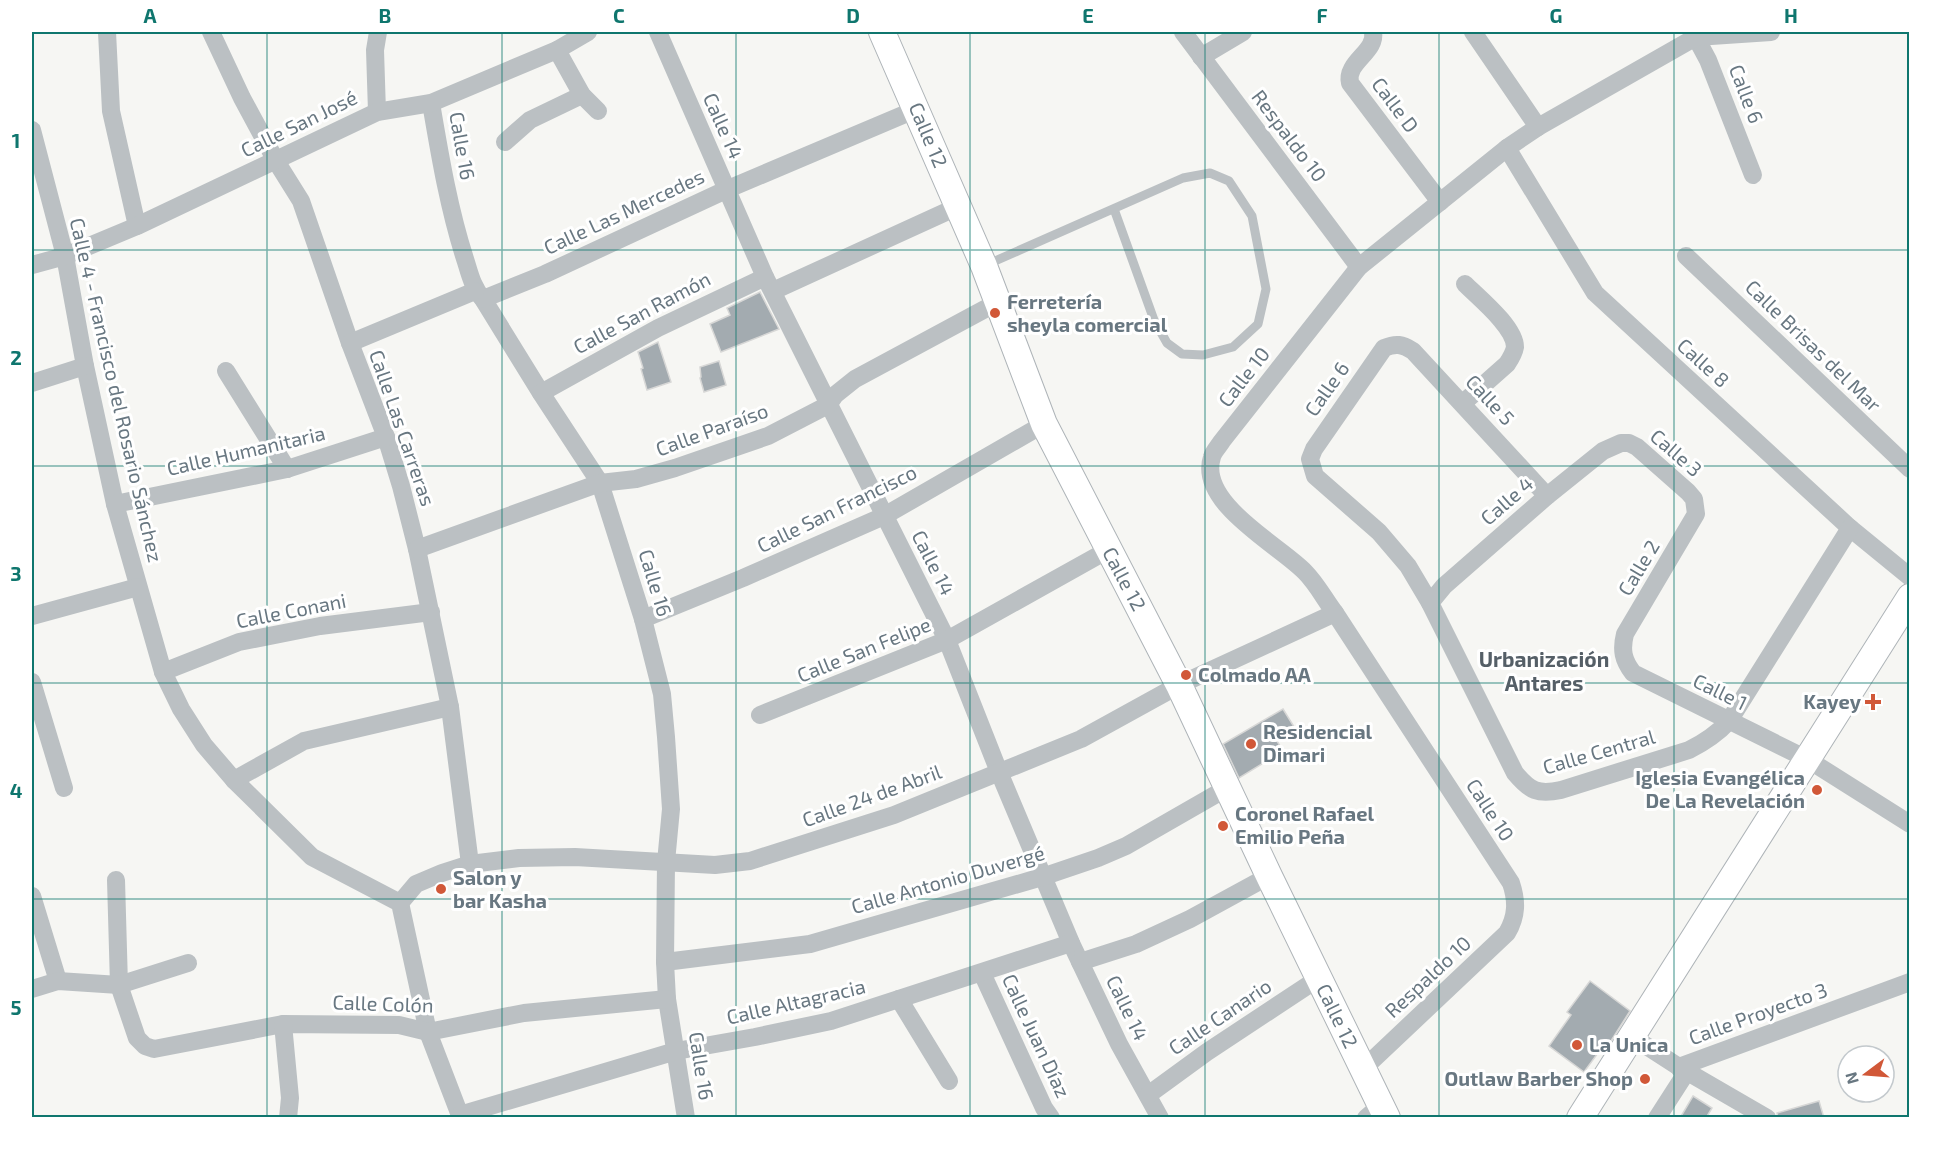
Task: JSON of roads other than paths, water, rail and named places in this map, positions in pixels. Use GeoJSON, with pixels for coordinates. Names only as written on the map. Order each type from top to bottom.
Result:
{"type":"FeatureCollection","features":[{"type":"Feature","properties":{"kind":"main road","name":"Calle 12"},"geometry":{"type":"LineString","coordinates":[[882,32],[984,266],[1044,424],[1179,685],[1363,1069],[1378,1113]]}},
{"type":"Feature","properties":{"kind":"main road"},"geometry":{"type":"LineString","coordinates":[[1580,1118],[1910,597]]}},
{"type":"Feature","properties":{"kind":"street"},"geometry":{"type":"LineString","coordinates":[[107,32],[111,111],[137,226]]}},
{"type":"Feature","properties":{"kind":"street","name":"Calle Las Carreras"},"geometry":{"type":"LineString","coordinates":[[211,32],[242,98],[276,161],[301,201],[350,344],[386,437],[417,549],[450,707],[471,864]]}},
{"type":"Feature","properties":{"kind":"street"},"geometry":{"type":"LineString","coordinates":[[377,112],[375,50],[378,32]]}},
{"type":"Feature","properties":{"kind":"street","name":"Calle San José"},"geometry":{"type":"LineString","coordinates":[[32,266],[65,256],[137,226],[377,112],[431,103],[557,50],[588,32]]}},
{"type":"Feature","properties":{"kind":"street","name":"Calle 14"},"geometry":{"type":"LineString","coordinates":[[658,32],[769,284],[947,640],[999,772],[1071,943],[1119,1044],[1160,1118]]}},
{"type":"Feature","properties":{"kind":"street","name":"Respaldo 10"},"geometry":{"type":"LineString","coordinates":[[1183,32],[1359,267]]}},
{"type":"Feature","properties":{"kind":"street"},"geometry":{"type":"LineString","coordinates":[[1201,57],[1243,32]]}},
{"type":"Feature","properties":{"kind":"street","name":"Calle D"},"geometry":{"type":"LineString","coordinates":[[1373,32],[1373,41],[1351,70],[1350,83],[1440,202]]}},
{"type":"Feature","properties":{"kind":"street"},"geometry":{"type":"LineString","coordinates":[[1473,32],[1538,127]]}},
{"type":"Feature","properties":{"kind":"street","name":"Calle 10"},"geometry":{"type":"LineString","coordinates":[[1516,912],[1516,898],[1510,883],[1335,613],[1306,573],[1231,511],[1218,496],[1211,477],[1212,457],[1222,441],[1359,267],[1507,148],[1694,34],[1771,32]]}},
{"type":"Feature","properties":{"kind":"street","name":"Calle 6"},"geometry":{"type":"LineString","coordinates":[[1694,34],[1708,60],[1753,175]]}},
{"type":"Feature","properties":{"kind":"street"},"geometry":{"type":"LineString","coordinates":[[557,50],[582,95],[598,111]]}},
{"type":"Feature","properties":{"kind":"street"},"geometry":{"type":"LineString","coordinates":[[505,142],[530,120],[582,95]]}},
{"type":"Feature","properties":{"kind":"street","name":"Calle 16"},"geometry":{"type":"LineString","coordinates":[[431,103],[449,202],[459,241],[479,295],[600,483],[644,619],[662,694],[666,736],[670,809],[666,862],[665,962],[667,999],[686,1118]]}},
{"type":"Feature","properties":{"kind":"street","name":"Calle Las Mercedes"},"geometry":{"type":"LineString","coordinates":[[350,344],[479,295],[545,274],[728,189],[917,109]]}},
{"type":"Feature","properties":{"kind":"street","name":"Calle 4 - Francisco del Rosario Sánchez"},"geometry":{"type":"LineString","coordinates":[[32,130],[65,256],[85,366],[115,504],[163,672],[181,709],[204,745],[234,780],[312,856],[400,903]]}},
{"type":"Feature","properties":{"kind":"street","name":"Calle 8"},"geometry":{"type":"LineString","coordinates":[[1507,148],[1595,293],[1850,528],[1910,577]]}},
{"type":"Feature","properties":{"kind":"street","name":"Calle San Ramón"},"geometry":{"type":"LineString","coordinates":[[541,393],[666,324],[958,206]]}},
{"type":"Feature","properties":{"kind":"street","name":"Calle Brisas del Mar"},"geometry":{"type":"LineString","coordinates":[[1686,256],[1910,469]]}},
{"type":"Feature","properties":{"kind":"street"},"geometry":{"type":"LineString","coordinates":[[1463,403],[1507,364],[1515,348],[1509,329],[1465,284]]}},
{"type":"Feature","properties":{"kind":"street","name":"Calle Paraíso"},"geometry":{"type":"LineString","coordinates":[[417,549],[600,483],[636,480],[768,436],[828,405],[835,395],[855,379],[998,302]]}},
{"type":"Feature","properties":{"kind":"street","name":"Calle 6"},"geometry":{"type":"LineString","coordinates":[[1311,468],[1310,459],[1314,449],[1378,355],[1384,348],[1393,344]]}},
{"type":"Feature","properties":{"kind":"street","name":"Calle 5"},"geometry":{"type":"LineString","coordinates":[[1393,344],[1403,345],[1413,351],[1547,496]]}},
{"type":"Feature","properties":{"kind":"street"},"geometry":{"type":"LineString","coordinates":[[32,383],[85,366]]}},
{"type":"Feature","properties":{"kind":"street"},"geometry":{"type":"LineString","coordinates":[[226,371],[287,469]]}},
{"type":"Feature","properties":{"kind":"street","name":"Calle San Francisco"},"geometry":{"type":"LineString","coordinates":[[644,619],[884,516],[1044,424]]}},
{"type":"Feature","properties":{"kind":"street","name":"Calle Humanitaria"},"geometry":{"type":"LineString","coordinates":[[115,504],[287,469],[386,437]]}},
{"type":"Feature","properties":{"kind":"street","name":"Calle 4"},"geometry":{"type":"LineString","coordinates":[[1430,603],[1444,586],[1547,496],[1603,451],[1621,443]]}},
{"type":"Feature","properties":{"kind":"street","name":"Calle 3"},"geometry":{"type":"LineString","coordinates":[[1621,443],[1629,443],[1637,447],[1688,492],[1696,506]]}},
{"type":"Feature","properties":{"kind":"street","name":"Calle Central"},"geometry":{"type":"LineString","coordinates":[[1311,468],[1321,483],[1379,532],[1408,566],[1430,603],[1515,773],[1535,791],[1547,793],[1689,750],[1718,733],[1729,721],[1850,528]]}},
{"type":"Feature","properties":{"kind":"street","name":"Calle 2"},"geometry":{"type":"LineString","coordinates":[[1623,654],[1625,634],[1694,520],[1696,506]]}},
{"type":"Feature","properties":{"kind":"street","name":"Calle San Felipe"},"geometry":{"type":"LineString","coordinates":[[760,715],[947,640],[1108,550]]}},
{"type":"Feature","properties":{"kind":"street"},"geometry":{"type":"LineString","coordinates":[[32,616],[138,587]]}},
{"type":"Feature","properties":{"kind":"street","name":"Calle Conani"},"geometry":{"type":"LineString","coordinates":[[163,672],[239,642],[320,626],[431,612]]}},
{"type":"Feature","properties":{"kind":"street","name":"Calle 24 de Abril"},"geometry":{"type":"LineString","coordinates":[[400,903],[416,884],[471,864],[519,858],[575,857],[715,865],[750,861],[894,815],[1081,739],[1179,685],[1335,613]]}},
{"type":"Feature","properties":{"kind":"street","name":"Calle 1"},"geometry":{"type":"LineString","coordinates":[[1623,654],[1626,665],[1633,674],[1807,759],[1910,824]]}},
{"type":"Feature","properties":{"kind":"street"},"geometry":{"type":"LineString","coordinates":[[32,682],[64,788]]}},
{"type":"Feature","properties":{"kind":"street"},"geometry":{"type":"LineString","coordinates":[[234,780],[304,741],[450,707]]}},
{"type":"Feature","properties":{"kind":"street","name":"Calle Antonio Duvergé"},"geometry":{"type":"LineString","coordinates":[[665,962],[810,944],[1042,877],[1126,846],[1227,788]]}},
{"type":"Feature","properties":{"kind":"street"},"geometry":{"type":"LineString","coordinates":[[1080,962],[1136,944],[1190,919],[1269,876]]}},
{"type":"Feature","properties":{"kind":"street"},"geometry":{"type":"LineString","coordinates":[[116,880],[119,985]]}},
{"type":"Feature","properties":{"kind":"street"},"geometry":{"type":"LineString","coordinates":[[32,896],[58,981]]}},
{"type":"Feature","properties":{"kind":"street"},"geometry":{"type":"LineString","coordinates":[[400,903],[428,1032],[460,1116]]}},
{"type":"Feature","properties":{"kind":"street","name":"Respaldo 10"},"geometry":{"type":"LineString","coordinates":[[1363,1069],[1507,933],[1516,912]]}},
{"type":"Feature","properties":{"kind":"street","name":"Calle Altagracia"},"geometry":{"type":"LineString","coordinates":[[460,1116],[676,1051],[831,1021],[1071,943]]}},
{"type":"Feature","properties":{"kind":"street"},"geometry":{"type":"LineString","coordinates":[[32,989],[58,981],[119,985],[188,963]]}},
{"type":"Feature","properties":{"kind":"street","name":"Calle Juan Díaz"},"geometry":{"type":"LineString","coordinates":[[982,973],[1051,1118]]}},
{"type":"Feature","properties":{"kind":"street","name":"Calle Canario"},"geometry":{"type":"LineString","coordinates":[[1148,1095],[1206,1052],[1319,978]]}},
{"type":"Feature","properties":{"kind":"street","name":"Calle Proyecto 3"},"geometry":{"type":"LineString","coordinates":[[1657,1118],[1684,1076],[1679,1067],[1910,982]]}},
{"type":"Feature","properties":{"kind":"street","name":"Calle Colón"},"geometry":{"type":"LineString","coordinates":[[119,985],[137,1038],[145,1046],[154,1049],[283,1024],[399,1025],[428,1032],[524,1013],[667,999]]}},
{"type":"Feature","properties":{"kind":"street"},"geometry":{"type":"LineString","coordinates":[[899,999],[949,1081]]}},
{"type":"Feature","properties":{"kind":"street"},"geometry":{"type":"LineString","coordinates":[[283,1024],[290,1098],[288,1118]]}},
{"type":"Feature","properties":{"kind":"street"},"geometry":{"type":"LineString","coordinates":[[1631,1036],[1767,1118]]}},
{"type":"Feature","properties":{"kind":"lane"},"geometry":{"type":"LineString","coordinates":[[984,266],[1183,178],[1210,173],[1229,181],[1252,216],[1266,289],[1258,324],[1233,347],[1203,355],[1182,354],[1167,343],[1154,320],[1114,209]]}},
{"type":"Feature","properties":{"kind":"place","name":"Ferretería sheyla comercial"},"geometry":{"type":"Point","coordinates":[995,313]}},
{"type":"Feature","properties":{"kind":"place","name":"Colmado AA"},"geometry":{"type":"Point","coordinates":[1186,675]}},
{"type":"Feature","properties":{"kind":"place","name":"Kayey"},"geometry":{"type":"Point","coordinates":[1873,702]}},
{"type":"Feature","properties":{"kind":"place","name":"Residencial Dimari"},"geometry":{"type":"Point","coordinates":[1251,744]}},
{"type":"Feature","properties":{"kind":"place","name":"Iglesia Evangélica De La Revelación"},"geometry":{"type":"Point","coordinates":[1817,790]}},
{"type":"Feature","properties":{"kind":"place","name":"Coronel Rafael Emilio Peña"},"geometry":{"type":"Point","coordinates":[1223,826]}},
{"type":"Feature","properties":{"kind":"place","name":"Salon y bar Kasha"},"geometry":{"type":"Point","coordinates":[441,889]}},
{"type":"Feature","properties":{"kind":"place","name":"La Unica"},"geometry":{"type":"Point","coordinates":[1577,1045]}},
{"type":"Feature","properties":{"kind":"place","name":"Outlaw Barber Shop"},"geometry":{"type":"Point","coordinates":[1645,1079]}},
{"type":"Feature","properties":{"kind":"district","name":"Urbanización Antares"},"geometry":{"type":"Point","coordinates":[1544,672]}}]}
